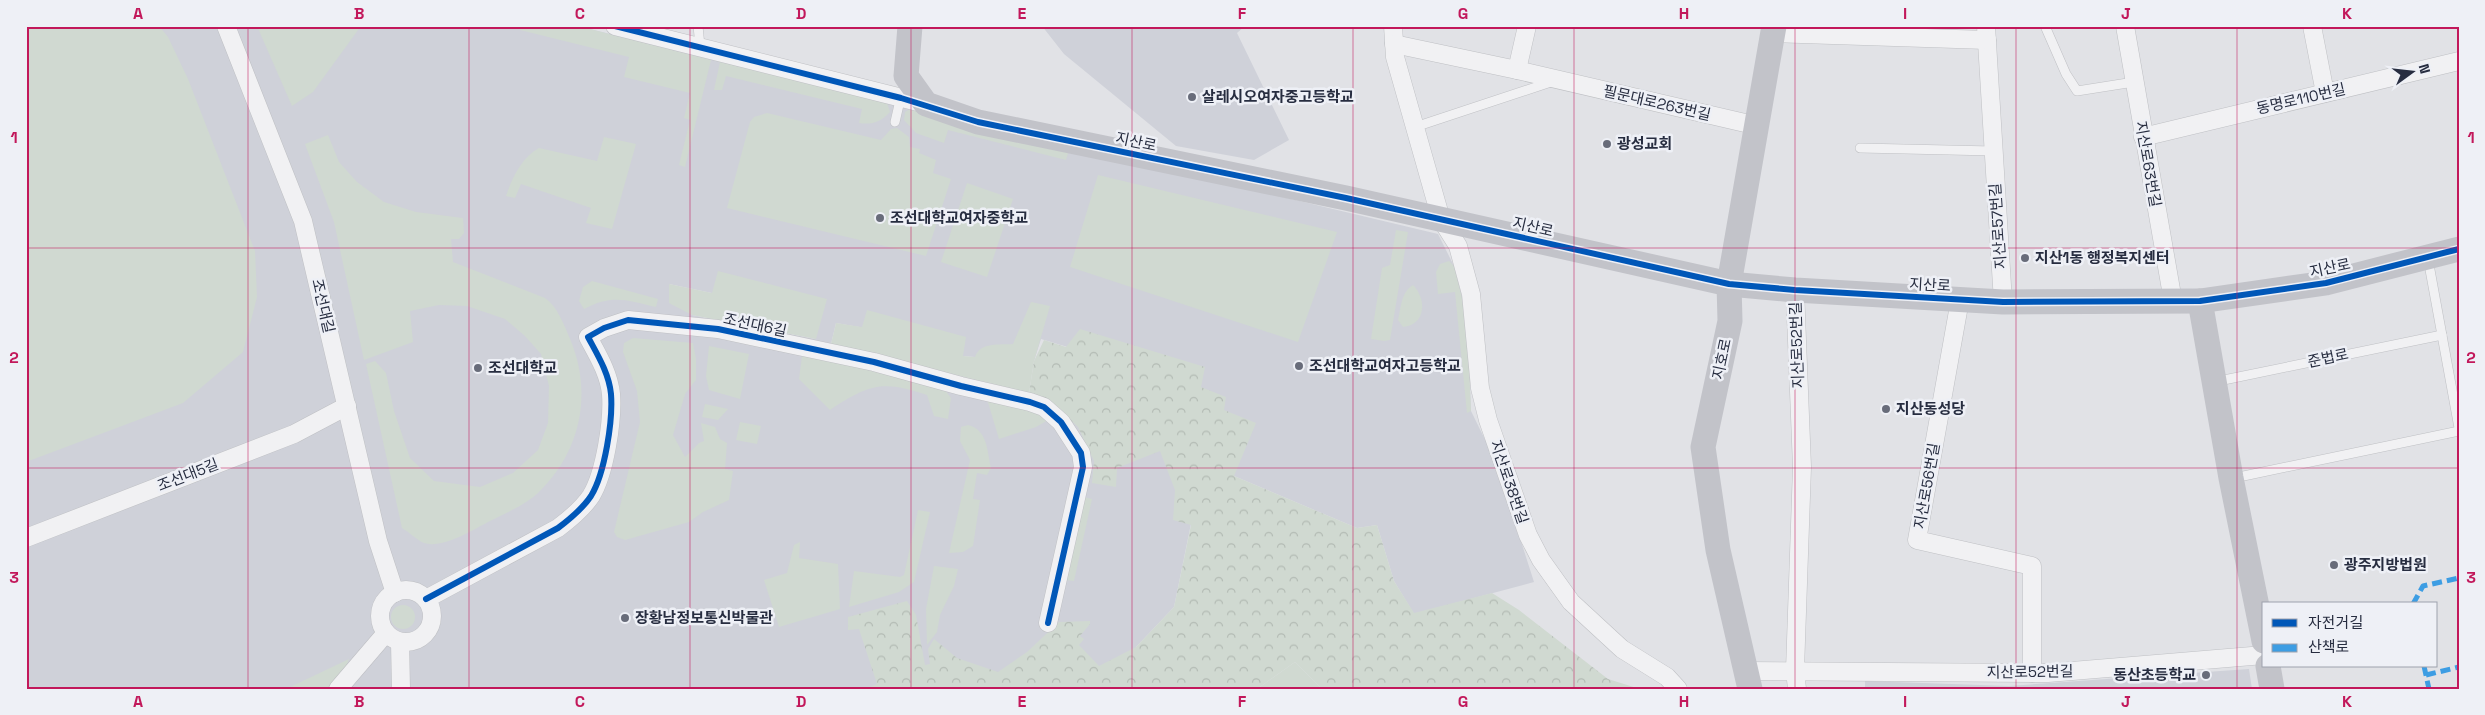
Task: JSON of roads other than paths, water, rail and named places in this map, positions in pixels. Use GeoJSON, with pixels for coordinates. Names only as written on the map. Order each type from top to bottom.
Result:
{"type":"FeatureCollection","features":[{"type":"Feature","properties":{"kind":"street","name":"조선대길"},"geometry":{"type":"LineString","coordinates":[[226,26],[297,201],[378,541],[395,593]]}},
{"type":"Feature","properties":{"kind":"street"},"geometry":{"type":"LineString","coordinates":[[614,26],[700,46],[903,87],[910,26]]}},
{"type":"Feature","properties":{"kind":"street"},"geometry":{"type":"LineString","coordinates":[[1517,70],[1527,26]]}},
{"type":"Feature","properties":{"kind":"street","name":"지산로63번길"},"geometry":{"type":"LineString","coordinates":[[2125,26],[2173,302]]}},
{"type":"Feature","properties":{"kind":"street"},"geometry":{"type":"LineString","coordinates":[[2312,26],[2325,93]]}},
{"type":"Feature","properties":{"kind":"street","name":"지산로57번길"},"geometry":{"type":"LineString","coordinates":[[1773,30],[1987,33],[2003,302]]}},
{"type":"Feature","properties":{"kind":"street","name":"지호로"},"geometry":{"type":"LineString","coordinates":[[1747,680],[1718,550],[1702,447],[1730,321],[1729,284],[1758,126],[1773,30]]}},
{"type":"Feature","properties":{"kind":"street","name":"필문대로263번길"},"geometry":{"type":"LineString","coordinates":[[1441,219],[1395,57],[1393,35],[1556,80],[1758,126]]}},
{"type":"Feature","properties":{"kind":"street","name":"동명로110번길"},"geometry":{"type":"LineString","coordinates":[[2143,137],[2459,61]]}},
{"type":"Feature","properties":{"kind":"street","name":"지산로"},"geometry":{"type":"LineString","coordinates":[[903,87],[926,104],[978,122],[1441,219],[1729,284],[1795,290],[2003,302],[2200,301],[2326,283],[2459,249]]}},
{"type":"Feature","properties":{"kind":"street","name":"지산로38번길"},"geometry":{"type":"LineString","coordinates":[[1441,219],[1458,246],[1471,294],[1480,388],[1488,420],[1528,535],[1541,560],[1571,602],[1622,649],[1666,677],[1678,689]]}},
{"type":"Feature","properties":{"kind":"street","name":"지산로52번길"},"geometry":{"type":"LineString","coordinates":[[1795,290],[1802,467],[1795,670],[1797,689]]}},
{"type":"Feature","properties":{"kind":"street","name":"지산로56번길"},"geometry":{"type":"LineString","coordinates":[[1960,300],[1917,540],[2032,566],[2032,673]]}},
{"type":"Feature","properties":{"kind":"street"},"geometry":{"type":"LineString","coordinates":[[2200,301],[2231,478],[2262,631]]}},
{"type":"Feature","properties":{"kind":"street","name":"조선대6길"},"geometry":{"type":"LineString","coordinates":[[426,599],[558,528],[571,519],[591,496],[597,482],[606,443],[611,393],[604,368],[588,337],[604,328],[628,320],[738,333],[874,362],[1044,407],[1061,422],[1073,438],[1081,453],[1083,467],[1048,623]]}},
{"type":"Feature","properties":{"kind":"street","name":"조선대5길"},"geometry":{"type":"LineString","coordinates":[[26,538],[294,434],[347,406]]}},
{"type":"Feature","properties":{"kind":"street"},"geometry":{"type":"LineString","coordinates":[[393,637],[418,640],[429,627],[431,610],[426,599],[407,590],[395,593],[385,601],[381,608],[382,626],[393,637],[401,689]]}},
{"type":"Feature","properties":{"kind":"street"},"geometry":{"type":"LineString","coordinates":[[338,689],[393,637]]}},
{"type":"Feature","properties":{"kind":"street","name":"지산로52번길"},"geometry":{"type":"LineString","coordinates":[[1795,670],[2032,673],[2262,655]]}},
{"type":"Feature","properties":{"kind":"street"},"geometry":{"type":"LineString","coordinates":[[2268,668],[2272,689]]}},
{"type":"Feature","properties":{"kind":"street"},"geometry":{"type":"LineString","coordinates":[[1747,680],[1795,670]]}},
{"type":"Feature","properties":{"kind":"lane"},"geometry":{"type":"LineString","coordinates":[[698,26],[700,46]]}},
{"type":"Feature","properties":{"kind":"lane"},"geometry":{"type":"LineString","coordinates":[[2045,26],[2066,74],[2077,91],[2134,82]]}},
{"type":"Feature","properties":{"kind":"lane"},"geometry":{"type":"LineString","coordinates":[[1415,127],[1556,80]]}},
{"type":"Feature","properties":{"kind":"lane"},"geometry":{"type":"LineString","coordinates":[[895,122],[903,87]]}},
{"type":"Feature","properties":{"kind":"lane"},"geometry":{"type":"LineString","coordinates":[[1860,148],[1993,151]]}},
{"type":"Feature","properties":{"kind":"lane"},"geometry":{"type":"LineString","coordinates":[[2231,478],[2459,430],[2428,258]]}},
{"type":"Feature","properties":{"kind":"lane","name":"준법로"},"geometry":{"type":"LineString","coordinates":[[2213,382],[2442,335]]}},
{"type":"Feature","properties":{"kind":"place","name":"살레시오여자중고등학교"},"geometry":{"type":"Point","coordinates":[1192,97]}},
{"type":"Feature","properties":{"kind":"place","name":"광성교회"},"geometry":{"type":"Point","coordinates":[1607,144]}},
{"type":"Feature","properties":{"kind":"place","name":"조선대학교여자중학교"},"geometry":{"type":"Point","coordinates":[880,218]}},
{"type":"Feature","properties":{"kind":"place","name":"지산1동 행정복지센터"},"geometry":{"type":"Point","coordinates":[2025,258]}},
{"type":"Feature","properties":{"kind":"place","name":"조선대학교여자고등학교"},"geometry":{"type":"Point","coordinates":[1299,366]}},
{"type":"Feature","properties":{"kind":"place","name":"조선대학교"},"geometry":{"type":"Point","coordinates":[478,368]}},
{"type":"Feature","properties":{"kind":"place","name":"지산동성당"},"geometry":{"type":"Point","coordinates":[1886,409]}},
{"type":"Feature","properties":{"kind":"place","name":"광주지방법원"},"geometry":{"type":"Point","coordinates":[2334,565]}},
{"type":"Feature","properties":{"kind":"place","name":"장황남정보통신박물관"},"geometry":{"type":"Point","coordinates":[625,618]}},
{"type":"Feature","properties":{"kind":"place","name":"동산초등학교"},"geometry":{"type":"Point","coordinates":[2206,675]}}]}
